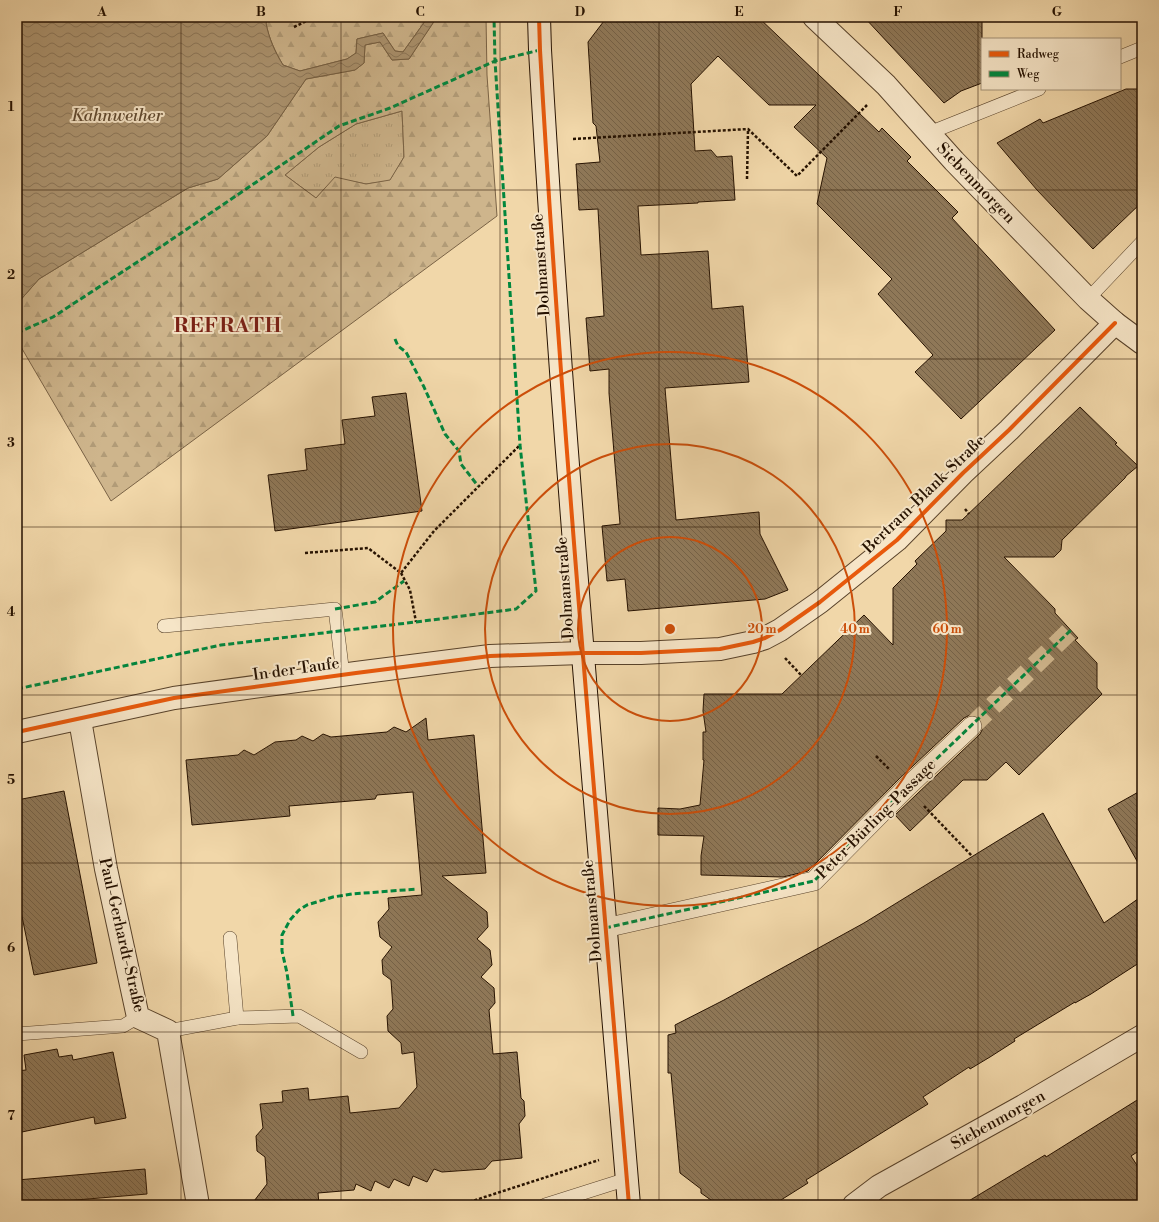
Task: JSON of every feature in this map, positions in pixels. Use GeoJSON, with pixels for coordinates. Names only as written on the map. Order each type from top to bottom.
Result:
{"type":"FeatureCollection","features":[{"type":"Feature","properties":{"kind":"street","name":"Dolmanstraße"},"geometry":{"type":"LineString","coordinates":[[539,17],[556,312],[582,653],[629,1205]]}},
{"type":"Feature","properties":{"kind":"street","name":"Siebenmorgen"},"geometry":{"type":"LineString","coordinates":[[814,17],[886,85],[929,133],[1088,299],[1142,344]]}},
{"type":"Feature","properties":{"kind":"street","name":"Bertram-Blank-Straße"},"geometry":{"type":"LineString","coordinates":[[582,653],[641,653],[720,649],[753,642],[765,638],[780,630],[820,602],[897,540],[1115,323]]}},
{"type":"Feature","properties":{"kind":"street","name":"In der Taufe"},"geometry":{"type":"LineString","coordinates":[[17,732],[80,720],[174,698],[490,656],[582,653]]}},
{"type":"Feature","properties":{"kind":"street","name":"Paul-Gerhardt-Straße"},"geometry":{"type":"LineString","coordinates":[[80,720],[106,869],[138,1017],[168,1031]]}},
{"type":"Feature","properties":{"kind":"street","name":"Peter-Bürling-Passage"},"geometry":{"type":"LineString","coordinates":[[605,928],[814,881],[906,788],[972,726]]}},
{"type":"Feature","properties":{"kind":"street"},"geometry":{"type":"LineString","coordinates":[[168,1031],[198,1205]]}},
{"type":"Feature","properties":{"kind":"street","name":"Siebenmorgen"},"geometry":{"type":"LineString","coordinates":[[854,1205],[879,1186],[1023,1106],[1142,1036]]}},
{"type":"Feature","properties":{"kind":"lane"},"geometry":{"type":"LineString","coordinates":[[1121,56],[1142,48]]}},
{"type":"Feature","properties":{"kind":"lane"},"geometry":{"type":"LineString","coordinates":[[929,133],[1036,90]]}},
{"type":"Feature","properties":{"kind":"lane"},"geometry":{"type":"LineString","coordinates":[[1088,299],[1142,242]]}},
{"type":"Feature","properties":{"kind":"lane"},"geometry":{"type":"LineString","coordinates":[[164,626],[335,609],[343,675]]}},
{"type":"Feature","properties":{"kind":"lane"},"geometry":{"type":"LineString","coordinates":[[230,938],[237,1018]]}},
{"type":"Feature","properties":{"kind":"lane"},"geometry":{"type":"LineString","coordinates":[[168,1031],[237,1018],[299,1016],[361,1052]]}},
{"type":"Feature","properties":{"kind":"lane"},"geometry":{"type":"LineString","coordinates":[[17,1034],[123,1026],[138,1017]]}},
{"type":"Feature","properties":{"kind":"lane"},"geometry":{"type":"LineString","coordinates":[[545,1205],[627,1179]]}},
{"type":"Feature","properties":{"kind":"path"},"geometry":{"type":"LineString","coordinates":[[294,27],[315,17]]}},
{"type":"Feature","properties":{"kind":"path"},"geometry":{"type":"LineString","coordinates":[[545,140],[748,129],[797,176],[886,85]]}},
{"type":"Feature","properties":{"kind":"path"},"geometry":{"type":"LineString","coordinates":[[747,178],[748,129]]}},
{"type":"Feature","properties":{"kind":"path"},"geometry":{"type":"LineString","coordinates":[[401,573],[434,531],[520,445]]}},
{"type":"Feature","properties":{"kind":"path"},"geometry":{"type":"LineString","coordinates":[[305,553],[368,548],[401,573],[410,590],[416,622]]}},
{"type":"Feature","properties":{"kind":"path"},"geometry":{"type":"LineString","coordinates":[[460,1205],[624,1152]]}},
{"type":"Feature","properties":{"kind":"green space"},"geometry":{"type":"Polygon","coordinates":[[[271,17],[428,17],[403,52],[395,51],[383,33],[357,39],[356,53],[347,59],[300,71],[283,65],[280,60],[267,29],[266,23],[271,17]]]}},
{"type":"Feature","properties":{"kind":"green space"},"geometry":{"type":"Polygon","coordinates":[[[437,17],[486,17],[487,75],[497,216],[111,501],[21,347],[17,347],[17,304],[39,279],[188,188],[218,179],[267,136],[306,79],[355,70],[364,63],[365,45],[380,42],[392,60],[409,59],[437,17]],[[402,111],[356,124],[319,147],[285,175],[316,198],[335,177],[366,184],[390,180],[404,157],[402,111]]]}},
{"type":"Feature","properties":{"kind":"green space"},"geometry":{"type":"Polygon","coordinates":[[[402,111],[404,157],[390,181],[366,184],[335,178],[316,198],[285,175],[319,147],[356,124],[402,111]]]}},
{"type":"Feature","properties":{"kind":"water","name":"Kahnweiher"},"geometry":{"type":"Polygon","coordinates":[[[17,17],[271,17],[266,23],[277,55],[283,65],[300,71],[347,59],[356,53],[357,39],[383,33],[395,51],[403,52],[428,17],[437,17],[409,59],[392,60],[380,42],[365,45],[364,63],[355,70],[306,79],[267,136],[218,179],[188,188],[39,279],[17,304],[17,17]]]}},
{"type":"Feature","properties":{"kind":"building"},"geometry":{"type":"Polygon","coordinates":[[[607,17],[758,17],[879,132],[882,128],[911,157],[907,161],[958,212],[952,218],[1055,330],[961,419],[915,372],[933,355],[878,294],[892,279],[817,204],[827,158],[794,127],[816,105],[769,105],[718,56],[691,84],[695,151],[711,150],[717,157],[732,156],[735,200],[638,206],[641,255],[708,251],[712,309],[743,306],[749,382],[665,388],[676,520],[759,512],[760,534],[788,590],[765,599],[628,611],[625,579],[607,581],[602,526],[620,524],[609,393],[609,369],[590,371],[586,318],[604,316],[598,209],[579,210],[576,164],[600,162],[596,126],[593,123],[588,42],[607,17]]]}},
{"type":"Feature","properties":{"kind":"building"},"geometry":{"type":"Polygon","coordinates":[[[864,17],[982,17],[981,83],[961,91],[944,103],[864,17]]]}},
{"type":"Feature","properties":{"kind":"building"},"geometry":{"type":"Polygon","coordinates":[[[1126,89],[1142,89],[1142,202],[1093,249],[1037,190],[997,143],[1040,119],[1043,123],[1126,89]]]}},
{"type":"Feature","properties":{"kind":"building"},"geometry":{"type":"Polygon","coordinates":[[[406,393],[422,511],[275,531],[268,475],[307,470],[305,449],[345,444],[342,420],[375,416],[372,397],[406,393]]]}},
{"type":"Feature","properties":{"kind":"building"},"geometry":{"type":"Polygon","coordinates":[[[1080,407],[1138,466],[1126,476],[1062,540],[1061,550],[1054,557],[1004,557],[1055,609],[1055,613],[1078,638],[1075,640],[1097,663],[1097,688],[1102,694],[1019,775],[1006,762],[987,780],[963,780],[910,831],[895,815],[980,734],[983,724],[976,716],[970,715],[964,718],[898,780],[808,871],[783,877],[701,875],[701,856],[704,836],[658,835],[658,808],[680,809],[700,805],[704,760],[703,732],[706,732],[703,711],[704,694],[782,694],[864,615],[893,645],[893,588],[917,564],[915,561],[946,531],[946,520],[962,520],[1080,407]]]}},
{"type":"Feature","properties":{"kind":"building"},"geometry":{"type":"Polygon","coordinates":[[[426,718],[428,740],[474,735],[486,873],[442,876],[487,912],[488,927],[477,939],[490,950],[492,965],[481,977],[494,988],[495,1003],[489,1010],[493,1054],[517,1052],[521,1098],[524,1101],[525,1116],[519,1124],[522,1158],[492,1161],[485,1169],[442,1172],[434,1169],[427,1182],[413,1176],[409,1186],[394,1179],[389,1188],[375,1181],[371,1191],[356,1184],[354,1190],[318,1193],[319,1205],[251,1205],[267,1184],[265,1157],[257,1151],[256,1136],[263,1128],[260,1104],[283,1102],[282,1091],[308,1088],[309,1100],[348,1096],[350,1113],[399,1108],[417,1087],[414,1052],[402,1054],[401,1043],[388,1031],[387,1016],[393,1009],[391,980],[383,974],[382,960],[392,947],[380,937],[378,922],[389,909],[388,898],[422,895],[413,792],[377,795],[375,799],[289,806],[290,816],[192,825],[186,760],[238,755],[244,750],[254,755],[275,742],[296,740],[302,736],[313,741],[323,734],[331,737],[387,732],[394,727],[406,732],[426,718]]]}},
{"type":"Feature","properties":{"kind":"building"},"geometry":{"type":"Polygon","coordinates":[[[1142,790],[1142,870],[1108,809],[1142,790]]]}},
{"type":"Feature","properties":{"kind":"building"},"geometry":{"type":"Polygon","coordinates":[[[64,791],[97,963],[34,975],[17,892],[17,800],[64,791]]]}},
{"type":"Feature","properties":{"kind":"building"},"geometry":{"type":"Polygon","coordinates":[[[1043,813],[1104,923],[1142,896],[1142,961],[1091,994],[1014,1039],[1015,1041],[990,1057],[970,1069],[969,1067],[923,1097],[928,1104],[806,1180],[808,1183],[773,1205],[718,1205],[701,1193],[701,1189],[680,1173],[671,1073],[668,1073],[668,1035],[676,1033],[675,1025],[724,1000],[864,923],[1043,813]]]}},
{"type":"Feature","properties":{"kind":"building"},"geometry":{"type":"Polygon","coordinates":[[[57,1049],[59,1057],[72,1055],[73,1060],[113,1052],[126,1118],[95,1124],[94,1117],[17,1133],[17,1071],[26,1070],[24,1055],[57,1049]]]}},
{"type":"Feature","properties":{"kind":"building"},"geometry":{"type":"Polygon","coordinates":[[[1142,1097],[1142,1149],[1131,1156],[1142,1173],[1142,1205],[962,1205],[1045,1155],[1046,1157],[1142,1097]]]}},
{"type":"Feature","properties":{"kind":"building"},"geometry":{"type":"Polygon","coordinates":[[[145,1169],[147,1194],[17,1205],[17,1180],[145,1169]]]}},
{"type":"Feature","properties":{"kind":"tunnel"},"geometry":{"type":"LineString","coordinates":[[972,726],[1071,630]]}},
{"type":"Feature","properties":{"kind":"marked path"},"geometry":{"type":"LineString","coordinates":[[17,689],[221,645],[516,609],[536,591],[520,445],[495,61],[494,17]]}},
{"type":"Feature","properties":{"kind":"marked path"},"geometry":{"type":"LineString","coordinates":[[17,333],[53,317],[162,246],[339,126],[390,108],[495,61],[540,50]]}},
{"type":"Feature","properties":{"kind":"marked path"},"geometry":{"type":"LineString","coordinates":[[395,339],[398,346],[406,352],[424,387],[445,434],[459,451],[461,464],[478,486]]}},
{"type":"Feature","properties":{"kind":"marked path"},"geometry":{"type":"LineString","coordinates":[[335,609],[375,602],[404,581]]}},
{"type":"Feature","properties":{"kind":"marked path"},"geometry":{"type":"LineString","coordinates":[[605,928],[814,881],[906,788],[1071,630]]}},
{"type":"Feature","properties":{"kind":"marked path"},"geometry":{"type":"LineString","coordinates":[[293,1016],[287,973],[282,951],[282,935],[290,920],[299,910],[307,905],[333,897],[417,889]]}},
{"type":"Feature","properties":{"kind":"cycle path"},"geometry":{"type":"LineString","coordinates":[[539,17],[549,195],[569,484],[629,1205]]}},
{"type":"Feature","properties":{"kind":"cycle path"},"geometry":{"type":"LineString","coordinates":[[17,732],[174,698],[490,656],[641,653],[720,649],[765,638],[780,630],[820,602],[897,540],[1115,323]]}},
{"type":"Feature","properties":{"kind":"district","name":"REFRATH"},"geometry":{"type":"Point","coordinates":[228,326]}}]}
